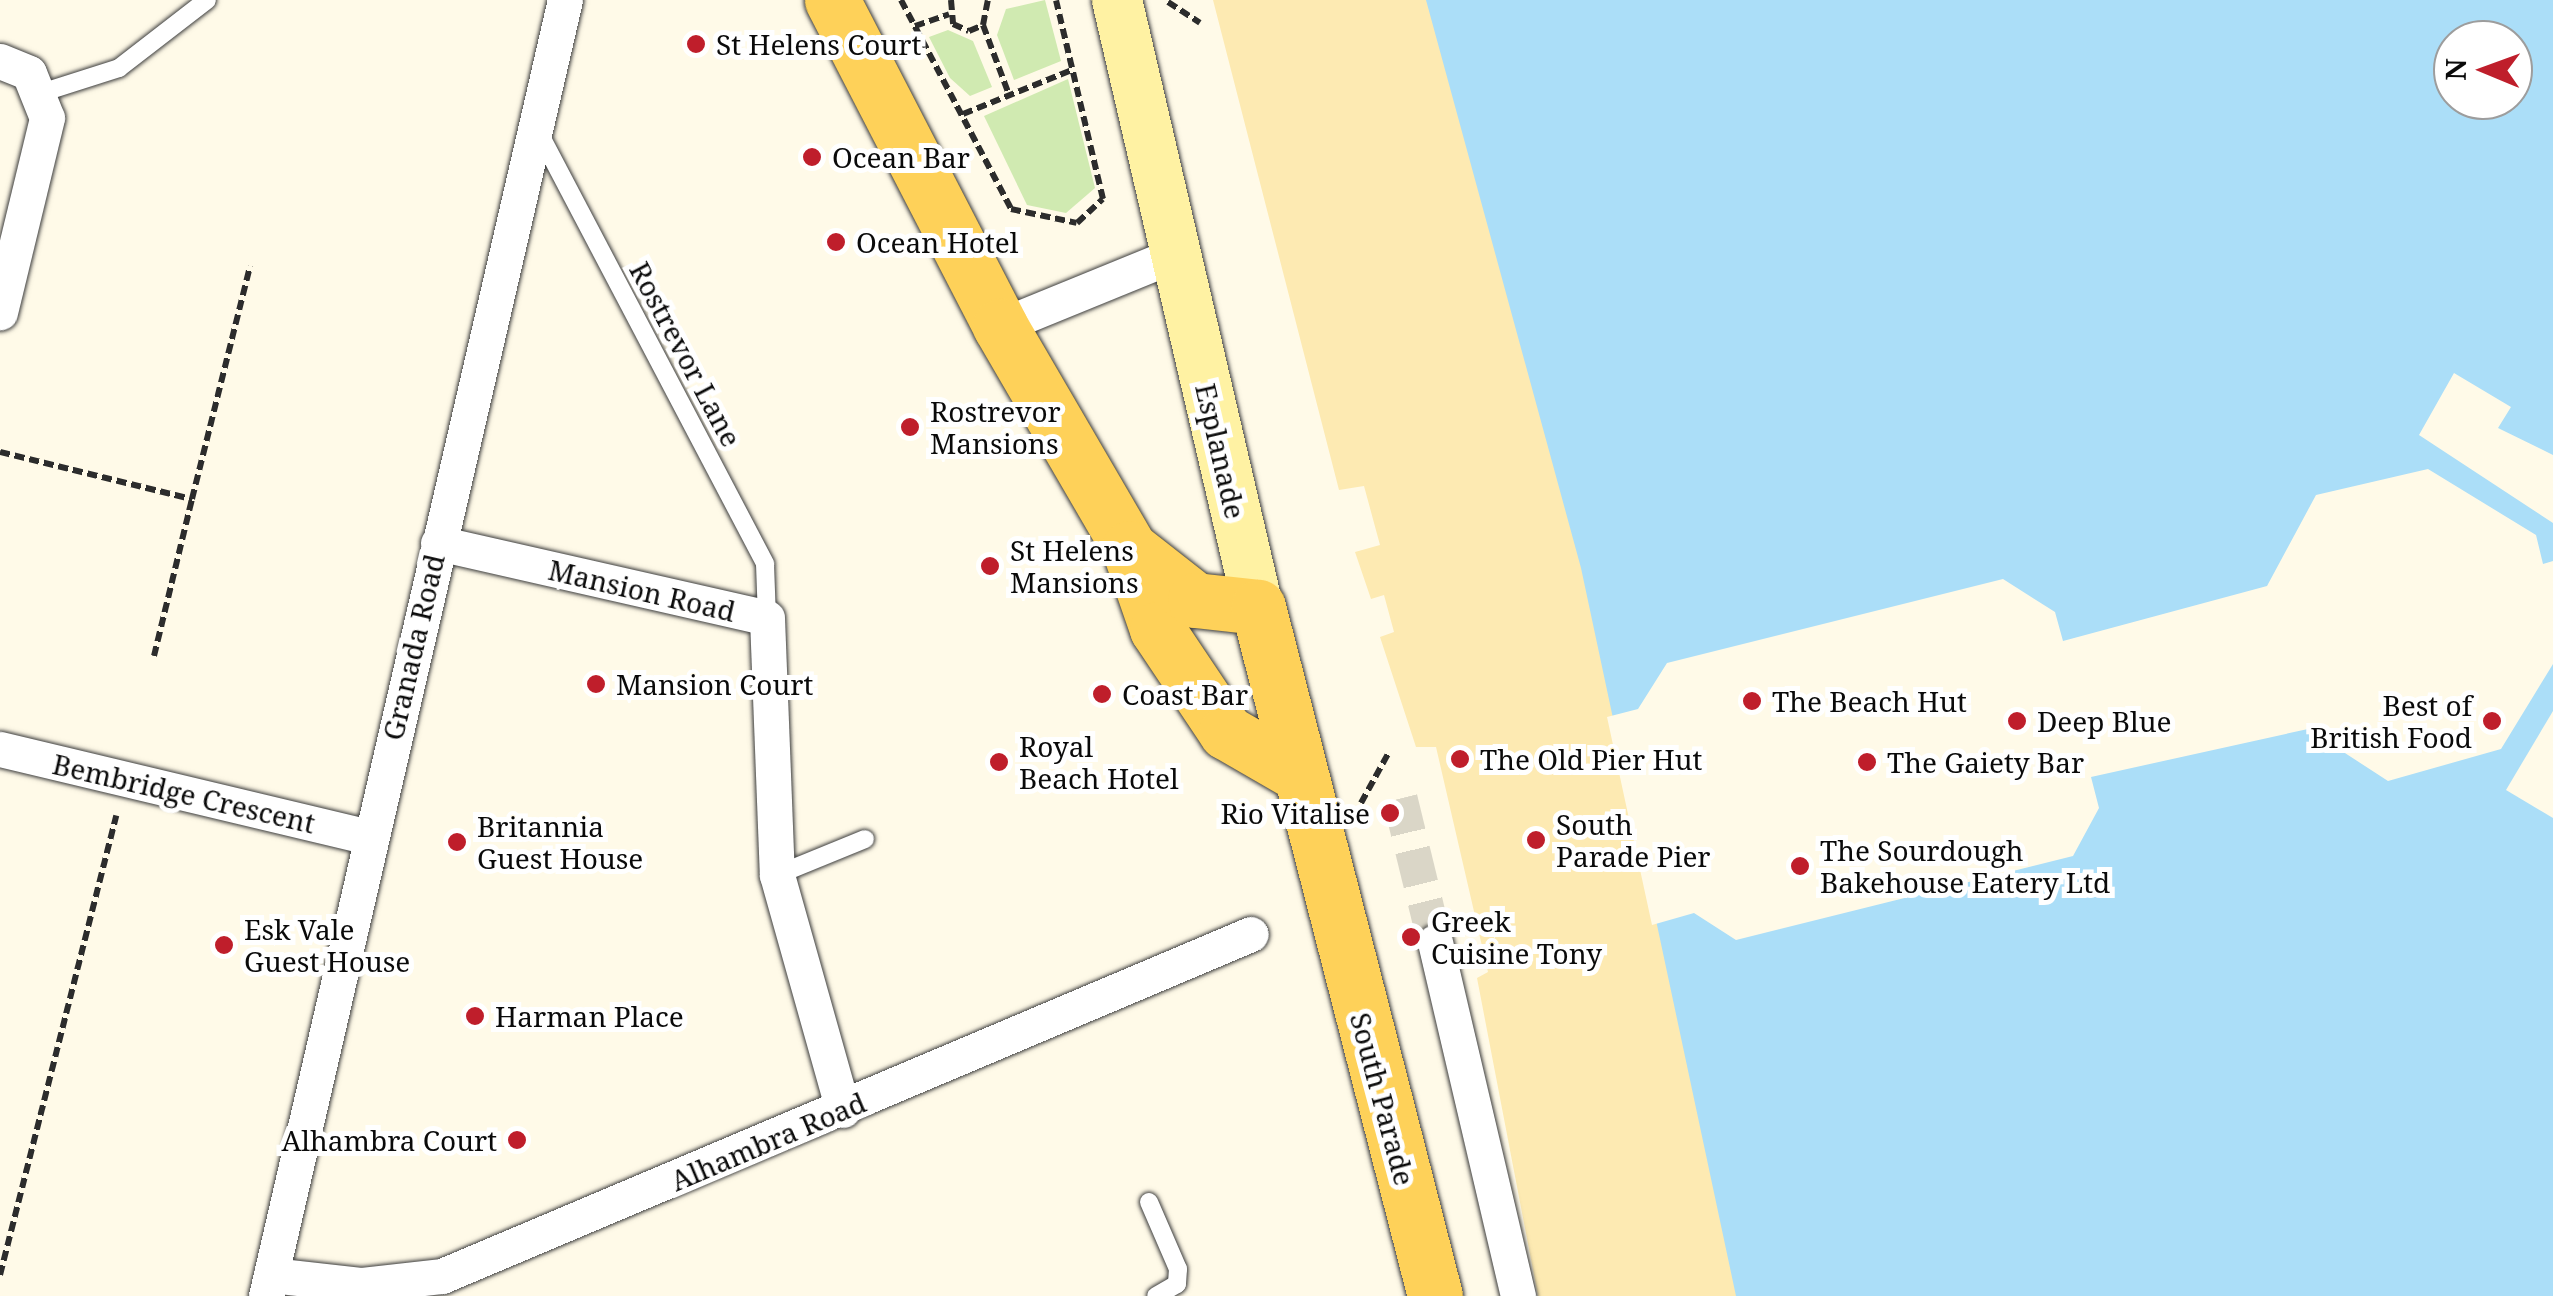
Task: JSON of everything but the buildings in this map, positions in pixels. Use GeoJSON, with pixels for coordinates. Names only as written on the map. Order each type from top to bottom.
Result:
{"type":"FeatureCollection","features":[{"type":"Feature","properties":{"kind":"main road"},"geometry":{"type":"LineString","coordinates":[[832,0],[1000,326],[1129,548],[1157,629],[1226,732],[1297,774]]}},
{"type":"Feature","properties":{"kind":"main road"},"geometry":{"type":"LineString","coordinates":[[1129,548],[1195,600],[1258,607]]}},
{"type":"Feature","properties":{"kind":"main road","name":"Esplanade"},"geometry":{"type":"LineString","coordinates":[[1258,607],[1332,901]]}},
{"type":"Feature","properties":{"kind":"main road","name":"South Parade"},"geometry":{"type":"LineString","coordinates":[[1332,901],[1435,1296]]}},
{"type":"Feature","properties":{"kind":"street","name":"Granada Road"},"geometry":{"type":"LineString","coordinates":[[268,1286],[533,122],[565,0]]}},
{"type":"Feature","properties":{"kind":"street","name":"Esplanade"},"geometry":{"type":"LineString","coordinates":[[1118,0],[1258,607]]}},
{"type":"Feature","properties":{"kind":"street"},"geometry":{"type":"LineString","coordinates":[[0,60],[29,72],[44,92],[48,118],[0,312]]}},
{"type":"Feature","properties":{"kind":"street"},"geometry":{"type":"LineString","coordinates":[[1000,326],[1174,256]]}},
{"type":"Feature","properties":{"kind":"street","name":"Mansion Road"},"geometry":{"type":"LineString","coordinates":[[438,542],[768,618],[777,875],[843,1110]]}},
{"type":"Feature","properties":{"kind":"street","name":"Bembridge Crescent"},"geometry":{"type":"LineString","coordinates":[[0,748],[368,837]]}},
{"type":"Feature","properties":{"kind":"street","name":"Alhambra Road"},"geometry":{"type":"LineString","coordinates":[[268,1286],[362,1286],[442,1276],[843,1110],[1251,934]]}},
{"type":"Feature","properties":{"kind":"street"},"geometry":{"type":"LineString","coordinates":[[1434,942],[1518,1296]]}},
{"type":"Feature","properties":{"kind":"lane"},"geometry":{"type":"LineString","coordinates":[[44,92],[119,68],[208,0]]}},
{"type":"Feature","properties":{"kind":"lane","name":"Rostrevor Lane"},"geometry":{"type":"LineString","coordinates":[[533,122],[765,564],[768,618]]}},
{"type":"Feature","properties":{"kind":"lane"},"geometry":{"type":"LineString","coordinates":[[777,875],[865,839]]}},
{"type":"Feature","properties":{"kind":"lane"},"geometry":{"type":"LineString","coordinates":[[1149,1202],[1178,1269],[1178,1284],[1156,1296]]}},
{"type":"Feature","properties":{"kind":"path"},"geometry":{"type":"LineString","coordinates":[[901,0],[1011,209],[1077,223],[1103,200],[1056,0]]}},
{"type":"Feature","properties":{"kind":"path"},"geometry":{"type":"LineString","coordinates":[[949,14],[951,0]]}},
{"type":"Feature","properties":{"kind":"path"},"geometry":{"type":"LineString","coordinates":[[988,0],[983,25],[1008,92]]}},
{"type":"Feature","properties":{"kind":"path"},"geometry":{"type":"LineString","coordinates":[[1167,0],[1200,22]]}},
{"type":"Feature","properties":{"kind":"path"},"geometry":{"type":"LineString","coordinates":[[915,26],[949,14]]}},
{"type":"Feature","properties":{"kind":"path"},"geometry":{"type":"LineString","coordinates":[[949,14],[968,32],[983,25]]}},
{"type":"Feature","properties":{"kind":"path"},"geometry":{"type":"LineString","coordinates":[[963,114],[1008,92],[1072,70]]}},
{"type":"Feature","properties":{"kind":"path"},"geometry":{"type":"LineString","coordinates":[[154,656],[250,266]]}},
{"type":"Feature","properties":{"kind":"path"},"geometry":{"type":"LineString","coordinates":[[0,452],[192,499]]}},
{"type":"Feature","properties":{"kind":"path"},"geometry":{"type":"LineString","coordinates":[[1364,818],[1360,800],[1388,752]]}},
{"type":"Feature","properties":{"kind":"path"},"geometry":{"type":"LineString","coordinates":[[0,1275],[124,781]]}},
{"type":"Feature","properties":{"kind":"green space"},"geometry":{"type":"Polygon","coordinates":[[[1045,0],[1061,61],[1014,80],[997,35],[1006,9],[1045,0]]]}},
{"type":"Feature","properties":{"kind":"green space"},"geometry":{"type":"Polygon","coordinates":[[[948,30],[973,41],[992,87],[970,96],[950,78],[929,37],[948,30]]]}},
{"type":"Feature","properties":{"kind":"green space"},"geometry":{"type":"Polygon","coordinates":[[[1068,79],[1095,188],[1066,213],[1027,205],[984,116],[1068,79]]]}},
{"type":"Feature","properties":{"kind":"sand"},"geometry":{"type":"Polygon","coordinates":[[[1213,0],[1611,0],[1988,1296],[1538,1296],[1477,978],[1488,972],[1436,747],[1416,747],[1380,637],[1394,632],[1384,595],[1371,599],[1355,552],[1380,545],[1364,486],[1339,490],[1213,0]]]}},
{"type":"Feature","properties":{"kind":"water"},"geometry":{"type":"Polygon","coordinates":[[[1426,0],[2553,0],[2553,1296],[1736,1296],[1581,568],[1426,0]]]}},
{"type":"Feature","properties":{"kind":"pier"},"geometry":{"type":"Polygon","coordinates":[[[2454,373],[2511,407],[2498,428],[2553,455],[2553,523],[2419,435],[2454,373]]]}},
{"type":"Feature","properties":{"kind":"pier","name":"South Parade Pier"},"geometry":{"type":"Polygon","coordinates":[[[2428,469],[2536,535],[2543,564],[2553,561],[2553,664],[2501,749],[2388,781],[2308,729],[2091,777],[2099,808],[2073,856],[1736,940],[1694,913],[1652,925],[1607,717],[1638,709],[1667,663],[2003,579],[2055,612],[2063,641],[2267,586],[2316,495],[2428,469]]]}},
{"type":"Feature","properties":{"kind":"pier"},"geometry":{"type":"Polygon","coordinates":[[[2553,711],[2553,818],[2506,790],[2553,711]]]}},
{"type":"Feature","properties":{"kind":"tunnel"},"geometry":{"type":"LineString","coordinates":[[1400,798],[1435,942]]}},
{"type":"Feature","properties":{"kind":"place","name":"St Helens Court"},"geometry":{"type":"Point","coordinates":[696,44]}},
{"type":"Feature","properties":{"kind":"place","name":"Ocean Bar"},"geometry":{"type":"Point","coordinates":[812,157]}},
{"type":"Feature","properties":{"kind":"place","name":"Ocean Hotel"},"geometry":{"type":"Point","coordinates":[836,242]}},
{"type":"Feature","properties":{"kind":"place","name":"Rostrevor Mansions"},"geometry":{"type":"Point","coordinates":[910,427]}},
{"type":"Feature","properties":{"kind":"place","name":"St Helens Mansions"},"geometry":{"type":"Point","coordinates":[990,566]}},
{"type":"Feature","properties":{"kind":"place","name":"Mansion Court"},"geometry":{"type":"Point","coordinates":[596,684]}},
{"type":"Feature","properties":{"kind":"place","name":"Coast Bar"},"geometry":{"type":"Point","coordinates":[1102,694]}},
{"type":"Feature","properties":{"kind":"place","name":"The Beach Hut"},"geometry":{"type":"Point","coordinates":[1752,701]}},
{"type":"Feature","properties":{"kind":"place","name":"Deep Blue"},"geometry":{"type":"Point","coordinates":[2017,721]}},
{"type":"Feature","properties":{"kind":"place","name":"Best of British Food"},"geometry":{"type":"Point","coordinates":[2492,721]}},
{"type":"Feature","properties":{"kind":"place","name":"The Old Pier Hut"},"geometry":{"type":"Point","coordinates":[1460,759]}},
{"type":"Feature","properties":{"kind":"place","name":"Royal Beach Hotel"},"geometry":{"type":"Point","coordinates":[999,762]}},
{"type":"Feature","properties":{"kind":"place","name":"The Gaiety Bar"},"geometry":{"type":"Point","coordinates":[1867,762]}},
{"type":"Feature","properties":{"kind":"place","name":"Rio Vitalise"},"geometry":{"type":"Point","coordinates":[1390,813]}},
{"type":"Feature","properties":{"kind":"place","name":"South Parade Pier"},"geometry":{"type":"Point","coordinates":[1536,840]}},
{"type":"Feature","properties":{"kind":"place","name":"Britannia Guest House"},"geometry":{"type":"Point","coordinates":[457,842]}},
{"type":"Feature","properties":{"kind":"place","name":"The Sourdough Bakehouse Eatery Ltd"},"geometry":{"type":"Point","coordinates":[1800,866]}},
{"type":"Feature","properties":{"kind":"place","name":"Greek Cuisine Tony"},"geometry":{"type":"Point","coordinates":[1411,937]}},
{"type":"Feature","properties":{"kind":"place","name":"Esk Vale Guest House"},"geometry":{"type":"Point","coordinates":[224,945]}},
{"type":"Feature","properties":{"kind":"place","name":"Harman Place"},"geometry":{"type":"Point","coordinates":[475,1016]}},
{"type":"Feature","properties":{"kind":"place","name":"Alhambra Court"},"geometry":{"type":"Point","coordinates":[517,1140]}}]}
